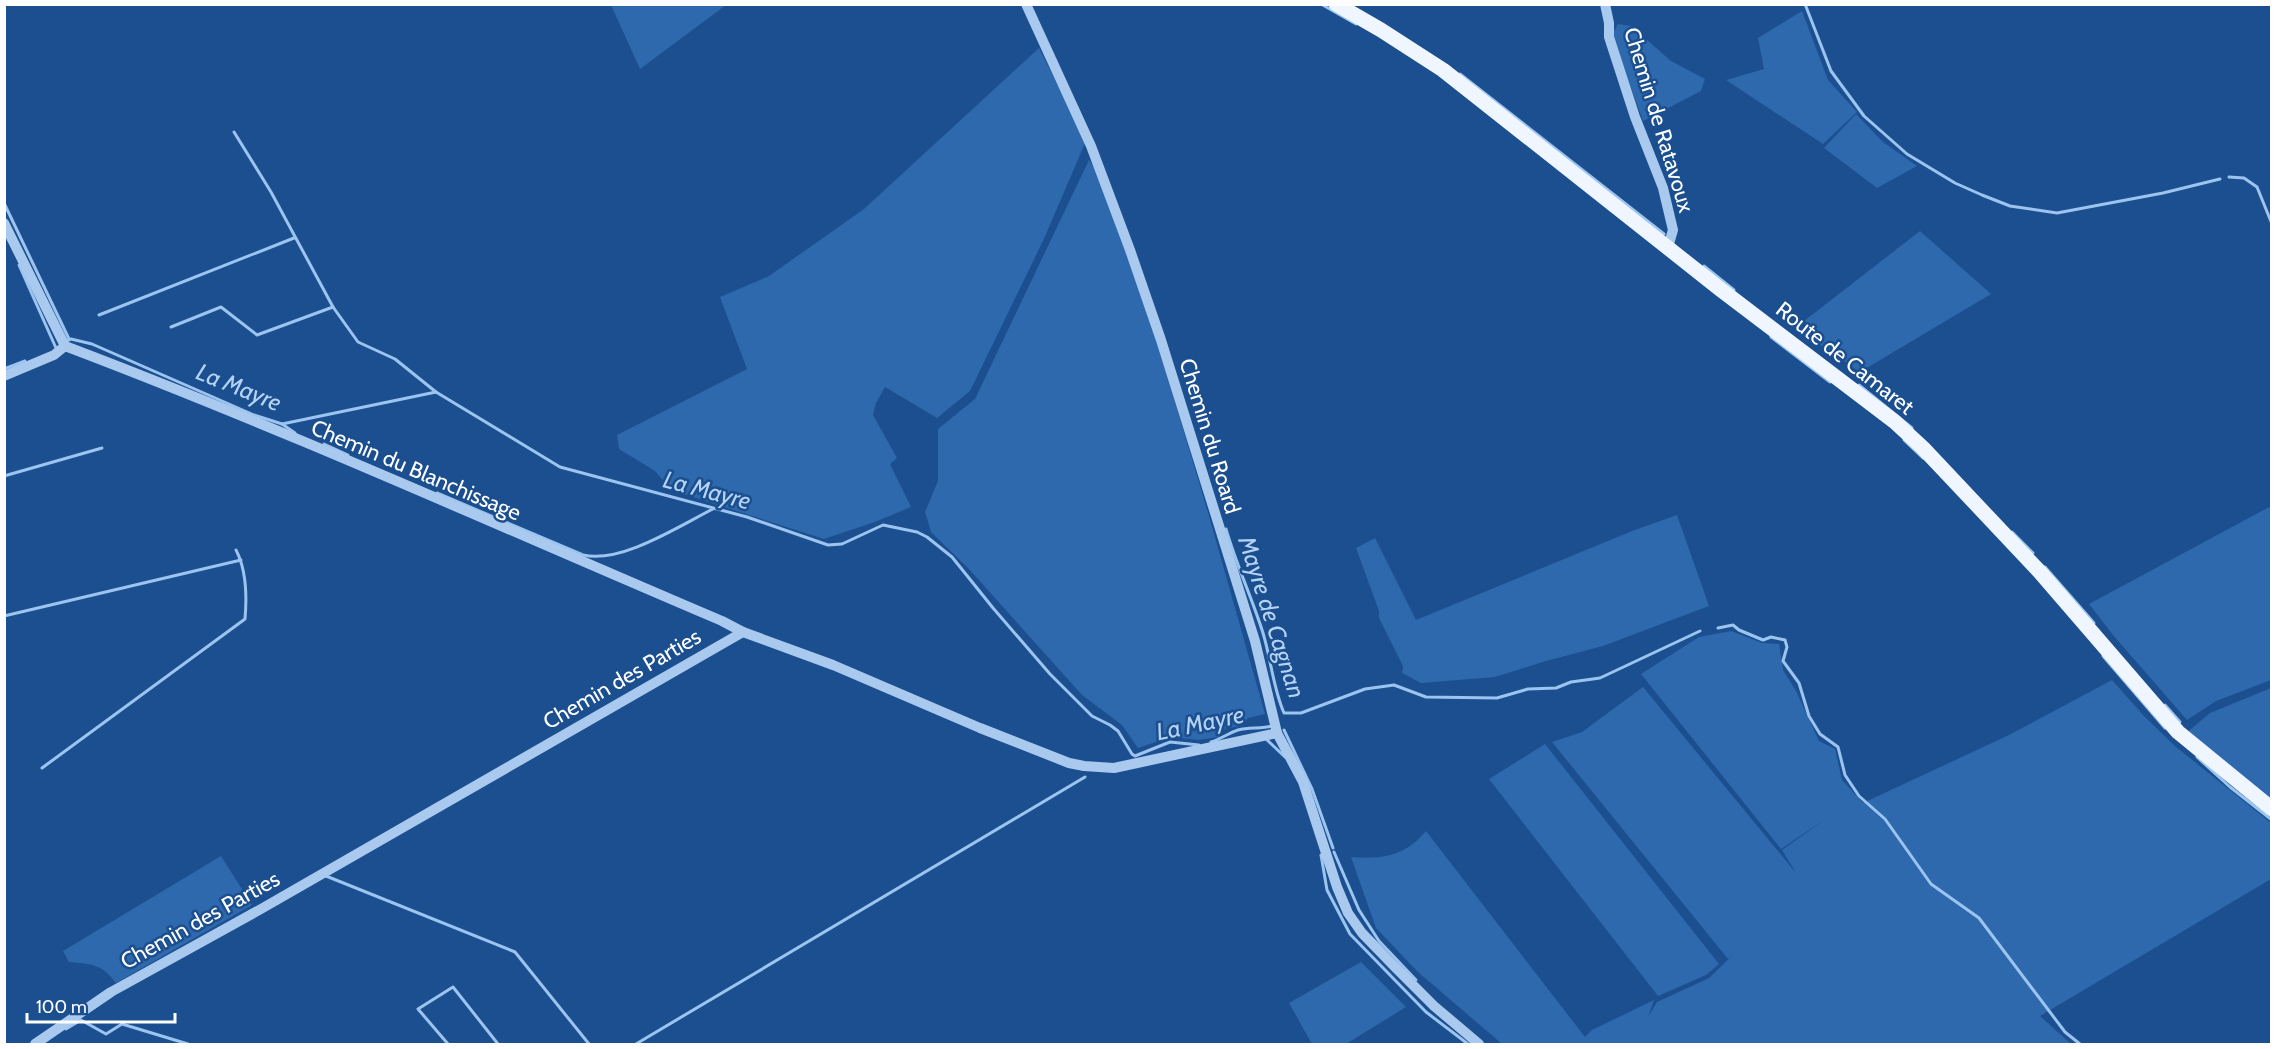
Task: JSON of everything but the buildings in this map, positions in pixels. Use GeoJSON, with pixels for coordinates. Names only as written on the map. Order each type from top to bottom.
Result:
{"type":"FeatureCollection","features":[{"type":"Feature","properties":{"kind":"main road","name":"Route de Camaret"},"geometry":{"type":"LineString","coordinates":[[1336,4],[1389,34],[1443,70],[1773,330],[1869,401],[1923,448],[2039,571],[2178,732],[2271,809]]}},
{"type":"Feature","properties":{"kind":"street","name":"Chemin du Roard"},"geometry":{"type":"LineString","coordinates":[[1026,4],[1091,146],[1134,262],[1161,340],[1255,641],[1276,733],[1303,782],[1337,887],[1348,913],[1362,933],[1394,966],[1434,1006],[1479,1044]]}},
{"type":"Feature","properties":{"kind":"street","name":"Chemin de Ratavoux"},"geometry":{"type":"LineString","coordinates":[[1605,4],[1609,38],[1635,117],[1662,188],[1673,230],[1668,247]]}},
{"type":"Feature","properties":{"kind":"street"},"geometry":{"type":"LineString","coordinates":[[4,223],[64,346],[54,355],[4,376]]}},
{"type":"Feature","properties":{"kind":"street","name":"Chemin du Blanchissage"},"geometry":{"type":"LineString","coordinates":[[64,346],[183,391],[442,499],[530,540],[743,632]]}},
{"type":"Feature","properties":{"kind":"street"},"geometry":{"type":"LineString","coordinates":[[743,632],[833,665],[980,728],[1069,763],[1084,766],[1114,768],[1276,733]]}},
{"type":"Feature","properties":{"kind":"street","name":"Chemin des Parties"},"geometry":{"type":"LineString","coordinates":[[35,1044],[111,992],[261,909],[743,632]]}},
{"type":"Feature","properties":{"kind":"shaded area"},"geometry":{"type":"Polygon","coordinates":[[[611,5],[726,5],[640,69],[611,5]]]}},
{"type":"Feature","properties":{"kind":"shaded area"},"geometry":{"type":"Polygon","coordinates":[[[1802,11],[1828,80],[1857,112],[1823,144],[1726,80],[1764,69],[1758,38],[1802,11]]]}},
{"type":"Feature","properties":{"kind":"shaded area"},"geometry":{"type":"Polygon","coordinates":[[[1618,24],[1631,26],[1671,61],[1705,79],[1701,91],[1643,121],[1613,38],[1618,24]]]}},
{"type":"Feature","properties":{"kind":"shaded area"},"geometry":{"type":"Polygon","coordinates":[[[1039,48],[1086,141],[1043,241],[970,391],[937,418],[885,387],[876,403],[873,415],[897,458],[890,464],[911,507],[824,539],[671,490],[655,471],[619,449],[617,435],[747,369],[720,297],[769,276],[864,209],[1039,48]]]}},
{"type":"Feature","properties":{"kind":"shaded area"},"geometry":{"type":"Polygon","coordinates":[[[1856,114],[1883,142],[1917,166],[1877,188],[1824,148],[1856,114]]]}},
{"type":"Feature","properties":{"kind":"shaded area"},"geometry":{"type":"Polygon","coordinates":[[[1089,160],[1097,170],[1153,328],[1265,714],[1248,718],[1240,726],[1224,729],[1219,737],[1198,740],[1171,737],[1138,748],[1122,725],[1082,695],[969,569],[931,532],[925,512],[938,481],[938,429],[975,399],[1089,160]]]}},
{"type":"Feature","properties":{"kind":"shaded area"},"geometry":{"type":"Polygon","coordinates":[[[1920,231],[1991,294],[1860,372],[1795,328],[1920,231]]]}},
{"type":"Feature","properties":{"kind":"shaded area"},"geometry":{"type":"Polygon","coordinates":[[[2271,506],[2271,680],[2216,701],[2187,720],[2089,604],[2271,506]]]}},
{"type":"Feature","properties":{"kind":"shaded area"},"geometry":{"type":"Polygon","coordinates":[[[1677,515],[1709,606],[1603,646],[1495,677],[1421,683],[1402,673],[1403,666],[1379,618],[1379,611],[1356,548],[1375,538],[1416,620],[1632,531],[1677,515]]]}},
{"type":"Feature","properties":{"kind":"shaded area"},"geometry":{"type":"Polygon","coordinates":[[[1731,631],[1762,643],[1779,644],[1783,670],[1796,691],[1819,741],[1835,749],[1842,780],[1863,803],[2009,735],[2112,680],[2176,747],[2271,823],[2271,879],[2040,1016],[2071,1044],[1502,1044],[1418,972],[1376,928],[1351,857],[1392,855],[1410,846],[1426,831],[1585,1037],[1592,1030],[1654,1000],[1648,1017],[1657,1002],[1709,978],[1734,954],[1728,959],[1552,742],[1582,732],[1643,687],[1796,873],[1782,850],[1827,818],[1781,849],[1641,674],[1699,637],[1731,631]]]}},
{"type":"Feature","properties":{"kind":"shaded area"},"geometry":{"type":"Polygon","coordinates":[[[2271,688],[2271,801],[2186,733],[2210,713],[2271,688]]]}},
{"type":"Feature","properties":{"kind":"shaded area"},"geometry":{"type":"Polygon","coordinates":[[[1545,744],[1719,964],[1706,975],[1658,996],[1489,779],[1545,744]]]}},
{"type":"Feature","properties":{"kind":"shaded area"},"geometry":{"type":"Polygon","coordinates":[[[221,856],[252,905],[116,983],[106,972],[96,966],[69,962],[63,951],[221,856]]]}},
{"type":"Feature","properties":{"kind":"shaded area"},"geometry":{"type":"Polygon","coordinates":[[[1361,962],[1406,1007],[1346,1044],[1312,1044],[1289,1003],[1361,962]]]}},
{"type":"Feature","properties":{"kind":"waterway"},"geometry":{"type":"LineString","coordinates":[[1321,4],[1356,24]]}},
{"type":"Feature","properties":{"kind":"waterway"},"geometry":{"type":"LineString","coordinates":[[1805,4],[1831,71],[1864,116],[1907,154],[1955,183],[1982,195],[2010,206],[2057,213],[2163,193],[2220,179]]}},
{"type":"Feature","properties":{"kind":"waterway"},"geometry":{"type":"LineString","coordinates":[[1460,74],[1664,234]]}},
{"type":"Feature","properties":{"kind":"waterway"},"geometry":{"type":"LineString","coordinates":[[234,132],[271,192],[333,307],[358,342],[395,359],[436,392]]}},
{"type":"Feature","properties":{"kind":"waterway"},"geometry":{"type":"LineString","coordinates":[[2229,177],[2244,178],[2257,187],[2272,224]]}},
{"type":"Feature","properties":{"kind":"waterway"},"geometry":{"type":"LineString","coordinates":[[4,203],[69,339]]}},
{"type":"Feature","properties":{"kind":"waterway"},"geometry":{"type":"LineString","coordinates":[[99,315],[294,238]]}},
{"type":"Feature","properties":{"kind":"waterway"},"geometry":{"type":"LineString","coordinates":[[19,265],[56,348]]}},
{"type":"Feature","properties":{"kind":"waterway"},"geometry":{"type":"LineString","coordinates":[[1704,266],[1734,290]]}},
{"type":"Feature","properties":{"kind":"waterway"},"geometry":{"type":"LineString","coordinates":[[171,327],[221,307],[257,335],[333,307]]}},
{"type":"Feature","properties":{"kind":"waterway"},"geometry":{"type":"LineString","coordinates":[[1771,337],[1830,382]]}},
{"type":"Feature","properties":{"kind":"waterway","name":"La Mayre"},"geometry":{"type":"LineString","coordinates":[[67,341],[71,339],[92,344],[254,415],[282,424],[436,392],[560,467],[747,517],[828,545],[842,544],[883,525],[917,532],[952,557],[1050,674],[1092,716],[1118,731],[1132,754],[1135,756],[1170,742],[1199,745]]}},
{"type":"Feature","properties":{"kind":"waterway","name":"La Mayre"},"geometry":{"type":"LineString","coordinates":[[4,369],[25,361]]}},
{"type":"Feature","properties":{"kind":"waterway"},"geometry":{"type":"LineString","coordinates":[[1859,385],[1912,428]]}},
{"type":"Feature","properties":{"kind":"waterway"},"geometry":{"type":"LineString","coordinates":[[282,424],[295,433]]}},
{"type":"Feature","properties":{"kind":"waterway"},"geometry":{"type":"LineString","coordinates":[[1904,440],[1923,458]]}},
{"type":"Feature","properties":{"kind":"waterway"},"geometry":{"type":"LineString","coordinates":[[324,444],[348,455]]}},
{"type":"Feature","properties":{"kind":"waterway"},"geometry":{"type":"LineString","coordinates":[[4,476],[102,448]]}},
{"type":"Feature","properties":{"kind":"waterway"},"geometry":{"type":"LineString","coordinates":[[437,493],[583,555],[598,556],[615,554],[650,542],[713,509]]}},
{"type":"Feature","properties":{"kind":"waterway","name":"Mayre de Cagnan"},"geometry":{"type":"LineString","coordinates":[[1226,529],[1263,633],[1277,694],[1284,713],[1301,713],[1365,689],[1394,685],[1426,697],[1497,698],[1528,689],[1556,688],[1571,682],[1600,678],[1700,631]]}},
{"type":"Feature","properties":{"kind":"waterway"},"geometry":{"type":"LineString","coordinates":[[2012,532],[2033,553]]}},
{"type":"Feature","properties":{"kind":"waterway"},"geometry":{"type":"LineString","coordinates":[[42,768],[245,619],[245,584],[240,558],[236,550]]}},
{"type":"Feature","properties":{"kind":"waterway"},"geometry":{"type":"LineString","coordinates":[[4,616],[241,560]]}},
{"type":"Feature","properties":{"kind":"waterway"},"geometry":{"type":"LineString","coordinates":[[2045,567],[2094,623]]}},
{"type":"Feature","properties":{"kind":"waterway","name":"Mayre de Cagnan"},"geometry":{"type":"LineString","coordinates":[[1718,628],[1733,625],[1763,640],[1771,637],[1785,640],[1787,647],[1783,661],[1799,683],[1809,716],[1820,734],[1838,747],[1845,775],[1859,796],[1885,819],[1931,884],[1979,918],[2065,1032],[2080,1044]]}},
{"type":"Feature","properties":{"kind":"waterway"},"geometry":{"type":"LineString","coordinates":[[2103,656],[2165,728]]}},
{"type":"Feature","properties":{"kind":"waterway"},"geometry":{"type":"LineString","coordinates":[[2165,705],[2180,722]]}},
{"type":"Feature","properties":{"kind":"waterway","name":"La Mayre"},"geometry":{"type":"LineString","coordinates":[[1211,742],[1238,730],[1272,726]]}},
{"type":"Feature","properties":{"kind":"waterway","name":"La Mayre"},"geometry":{"type":"LineString","coordinates":[[1284,730],[1312,789],[1333,848]]}},
{"type":"Feature","properties":{"kind":"waterway"},"geometry":{"type":"LineString","coordinates":[[1266,739],[1285,757]]}},
{"type":"Feature","properties":{"kind":"waterway"},"geometry":{"type":"LineString","coordinates":[[2197,757],[2272,820]]}},
{"type":"Feature","properties":{"kind":"waterway"},"geometry":{"type":"LineString","coordinates":[[636,1044],[1085,777]]}},
{"type":"Feature","properties":{"kind":"waterway","name":"La Mayre"},"geometry":{"type":"LineString","coordinates":[[1334,852],[1359,910],[1379,941],[1416,980]]}},
{"type":"Feature","properties":{"kind":"waterway"},"geometry":{"type":"LineString","coordinates":[[1321,855],[1327,890],[1350,934],[1426,1012],[1468,1044]]}},
{"type":"Feature","properties":{"kind":"waterway"},"geometry":{"type":"LineString","coordinates":[[326,876],[515,952],[589,1044]]}},
{"type":"Feature","properties":{"kind":"waterway"},"geometry":{"type":"LineString","coordinates":[[448,1044],[418,1009],[453,987],[498,1044]]}},
{"type":"Feature","properties":{"kind":"waterway"},"geometry":{"type":"LineString","coordinates":[[66,1029],[81,1020],[106,1034],[122,1024],[188,1044]]}}]}
